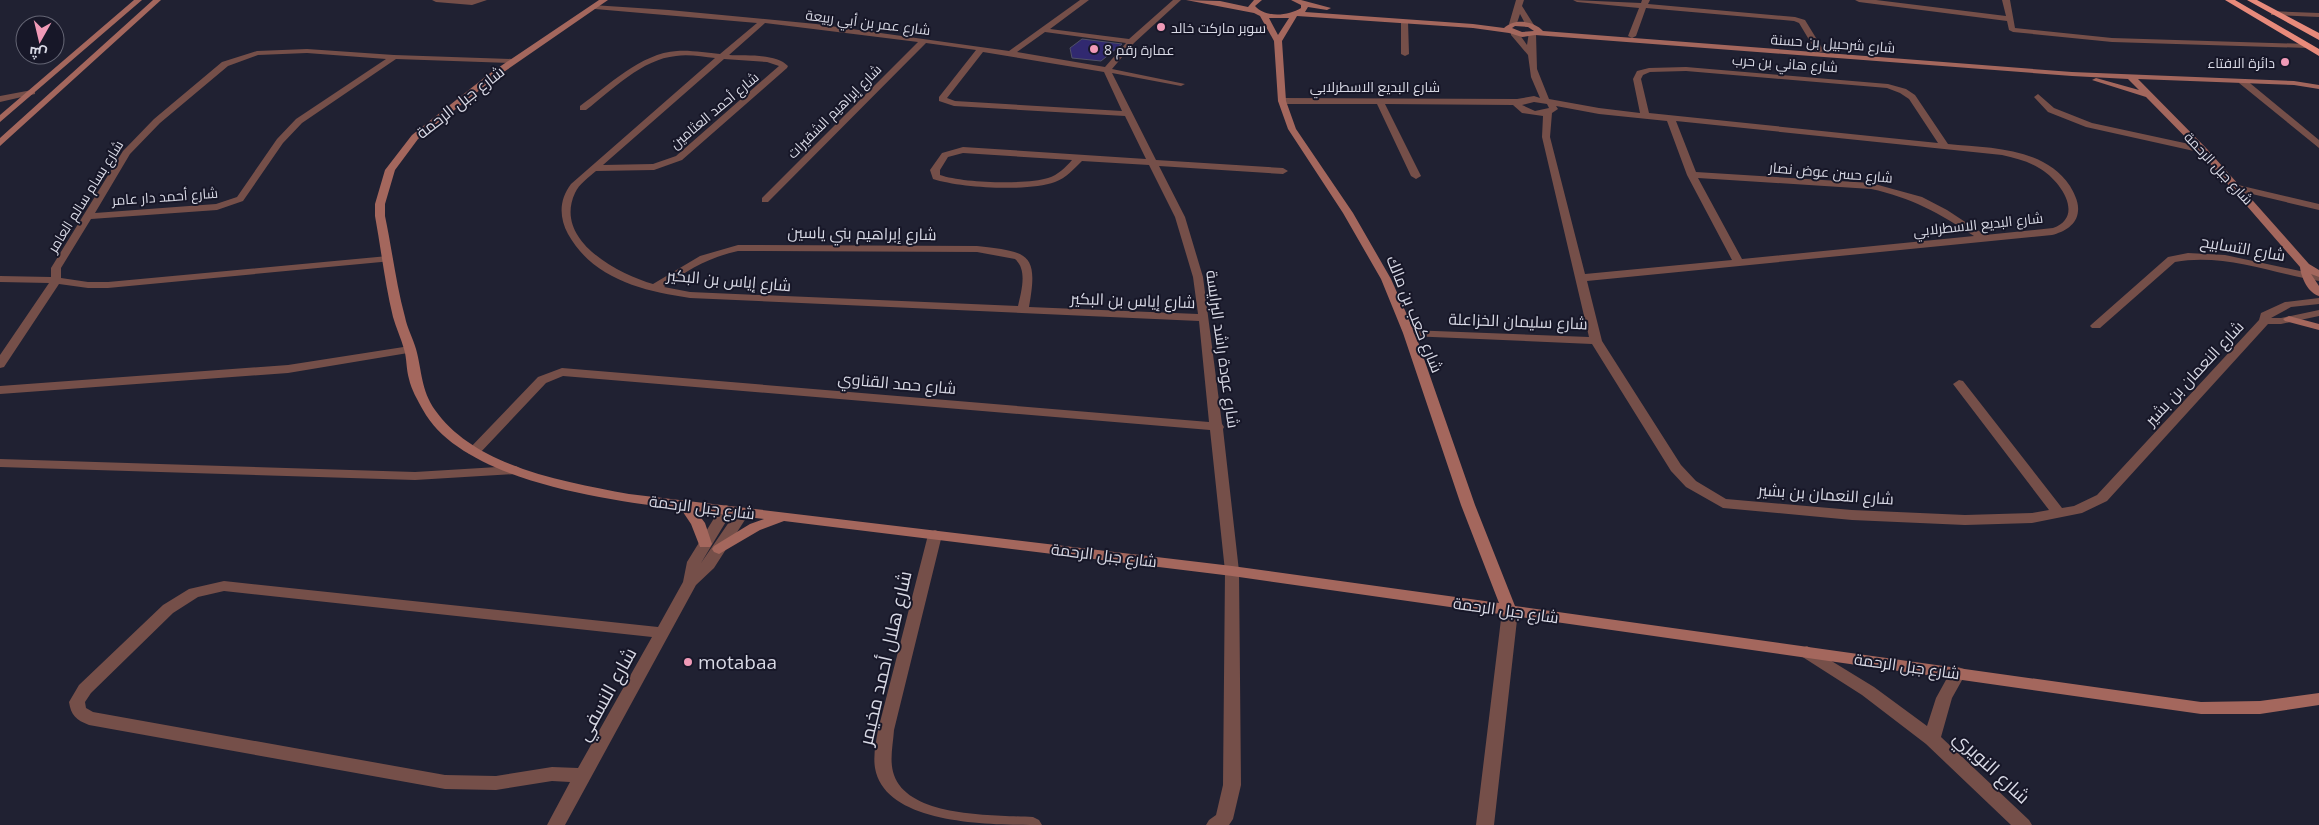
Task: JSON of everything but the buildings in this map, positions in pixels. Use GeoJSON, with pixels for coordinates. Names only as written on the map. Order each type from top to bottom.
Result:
{"type":"FeatureCollection","features":[{"type":"Feature","properties":{"kind":"highway"},"geometry":{"type":"LineString","coordinates":[[2229,0],[2319,53]]}},
{"type":"Feature","properties":{"kind":"highway"},"geometry":{"type":"LineString","coordinates":[[2251,0],[2319,37]]}},
{"type":"Feature","properties":{"kind":"street"},"geometry":{"type":"LineString","coordinates":[[1,117],[138,0]]}},
{"type":"Feature","properties":{"kind":"street"},"geometry":{"type":"LineString","coordinates":[[0,143],[157,0]]}},
{"type":"Feature","properties":{"kind":"street"},"geometry":{"type":"LineString","coordinates":[[436,0],[472,3],[483,0]]}},
{"type":"Feature","properties":{"kind":"street"},"geometry":{"type":"LineString","coordinates":[[1010,54],[1085,0]]}},
{"type":"Feature","properties":{"kind":"street"},"geometry":{"type":"LineString","coordinates":[[1107,70],[1131,41],[1177,0]]}},
{"type":"Feature","properties":{"kind":"street"},"geometry":{"type":"LineString","coordinates":[[1190,0],[1220,3],[1259,12],[1512,28]]}},
{"type":"Feature","properties":{"kind":"street"},"geometry":{"type":"LineString","coordinates":[[1258,0],[1251,6],[1259,12]]}},
{"type":"Feature","properties":{"kind":"street"},"geometry":{"type":"LineString","coordinates":[[1577,0],[1645,3],[1794,19],[1802,22],[1820,51]]}},
{"type":"Feature","properties":{"kind":"street"},"geometry":{"type":"LineString","coordinates":[[1858,0],[2011,19]]}},
{"type":"Feature","properties":{"kind":"street"},"geometry":{"type":"LineString","coordinates":[[2006,0],[2015,39]]}},
{"type":"Feature","properties":{"kind":"street"},"geometry":{"type":"LineString","coordinates":[[1278,41],[1296,14],[1305,9],[1299,1]]}},
{"type":"Feature","properties":{"kind":"street"},"geometry":{"type":"LineString","coordinates":[[1299,1],[1352,11],[1533,30]]}},
{"type":"Feature","properties":{"kind":"street","name":"شارع عمر بن أبي ربيعة"},"geometry":{"type":"LineString","coordinates":[[600,3],[763,21],[1010,54],[1181,84]]}},
{"type":"Feature","properties":{"kind":"street","name":"شارع جبل الرحمة"},"geometry":{"type":"LineString","coordinates":[[600,3],[513,61],[434,120],[415,137],[398,158],[385,183],[380,204],[380,216],[399,318],[410,350],[416,383],[428,406],[444,427],[474,451],[516,470],[588,491],[686,505],[782,518],[1232,570],[2201,708],[2251,709],[2293,705],[2319,699]]}},
{"type":"Feature","properties":{"kind":"street"},"geometry":{"type":"LineString","coordinates":[[1632,36],[1645,3]]}},
{"type":"Feature","properties":{"kind":"street"},"geometry":{"type":"LineString","coordinates":[[1512,28],[1520,4]]}},
{"type":"Feature","properties":{"kind":"street"},"geometry":{"type":"LineString","coordinates":[[1520,4],[1533,30],[1530,53],[1535,81],[1549,107]]}},
{"type":"Feature","properties":{"kind":"street","name":"شارع كعب بن مالك"},"geometry":{"type":"LineString","coordinates":[[1259,12],[1278,41],[1282,101],[1292,129],[1370,248],[1386,278],[1409,333],[1468,505],[1510,611]]}},
{"type":"Feature","properties":{"kind":"street"},"geometry":{"type":"LineString","coordinates":[[2274,13],[2319,15]]}},
{"type":"Feature","properties":{"kind":"street","name":"شارع إياس بن البكير"},"geometry":{"type":"LineString","coordinates":[[763,21],[594,168],[569,194],[565,207],[567,222],[576,239],[593,259],[613,273],[654,288],[690,295],[1204,318]]}},
{"type":"Feature","properties":{"kind":"street"},"geometry":{"type":"LineString","coordinates":[[1404,21],[1405,54]]}},
{"type":"Feature","properties":{"kind":"street"},"geometry":{"type":"LineString","coordinates":[[1512,28],[1530,53]]}},
{"type":"Feature","properties":{"kind":"street"},"geometry":{"type":"LineString","coordinates":[[1044,30],[1131,41]]}},
{"type":"Feature","properties":{"kind":"street","name":"شارع شرحبيل بن حسنة"},"geometry":{"type":"LineString","coordinates":[[1533,30],[2104,70],[2129,75]]}},
{"type":"Feature","properties":{"kind":"street","name":"شارع شرحبيل بن حسنة"},"geometry":{"type":"LineString","coordinates":[[1533,30],[2072,74],[2294,83],[2319,87]]}},
{"type":"Feature","properties":{"kind":"street"},"geometry":{"type":"LineString","coordinates":[[2013,30],[2129,41],[2308,46]]}},
{"type":"Feature","properties":{"kind":"street","name":"شارع إبراهيم الشقيرات"},"geometry":{"type":"LineString","coordinates":[[765,200],[923,42]]}},
{"type":"Feature","properties":{"kind":"street"},"geometry":{"type":"LineString","coordinates":[[980,50],[942,99],[954,103],[1128,114]]}},
{"type":"Feature","properties":{"kind":"street","name":"شارع بسام سالم العامر"},"geometry":{"type":"LineString","coordinates":[[0,364],[56,280],[56,268],[126,153],[144,133],[225,64],[257,53],[279,51],[394,57]]}},
{"type":"Feature","properties":{"kind":"street"},"geometry":{"type":"LineString","coordinates":[[583,108],[654,59],[677,53],[723,57]]}},
{"type":"Feature","properties":{"kind":"street"},"geometry":{"type":"LineString","coordinates":[[394,57],[513,61]]}},
{"type":"Feature","properties":{"kind":"street","name":"شارع أحمد دار عامر"},"geometry":{"type":"LineString","coordinates":[[88,216],[217,207],[234,203],[240,199],[276,145],[294,126],[394,57]]}},
{"type":"Feature","properties":{"kind":"street","name":"شارع أحمد العثامين"},"geometry":{"type":"LineString","coordinates":[[594,168],[654,168],[679,158],[784,66],[767,60],[723,57]]}},
{"type":"Feature","properties":{"kind":"street","name":"شارع هاني بن حرب"},"geometry":{"type":"LineString","coordinates":[[1646,116],[1637,79],[1640,73],[1649,70],[1686,69],[1869,83],[1903,90],[1912,97],[1944,145]]}},
{"type":"Feature","properties":{"kind":"street","name":"شارع عودة راشد البرايسة"},"geometry":{"type":"LineString","coordinates":[[1107,70],[1174,203],[1198,277],[1218,428],[1232,570]]}},
{"type":"Feature","properties":{"kind":"street"},"geometry":{"type":"LineString","coordinates":[[2072,74],[2149,96]]}},
{"type":"Feature","properties":{"kind":"street","name":"شارع جبل الرحمة"},"geometry":{"type":"LineString","coordinates":[[2129,75],[2238,188],[2305,271],[2319,293]]}},
{"type":"Feature","properties":{"kind":"street","name":"شارع شرحبيل بن حسنة"},"geometry":{"type":"LineString","coordinates":[[2294,83],[2319,79]]}},
{"type":"Feature","properties":{"kind":"street"},"geometry":{"type":"LineString","coordinates":[[1522,106],[1535,81]]}},
{"type":"Feature","properties":{"kind":"street"},"geometry":{"type":"LineString","coordinates":[[2242,81],[2319,145]]}},
{"type":"Feature","properties":{"kind":"street"},"geometry":{"type":"LineString","coordinates":[[0,99],[32,92]]}},
{"type":"Feature","properties":{"kind":"street"},"geometry":{"type":"LineString","coordinates":[[2038,97],[2051,110],[2089,125],[2203,150]]}},
{"type":"Feature","properties":{"kind":"street","name":"شارع البديع الاسطرلابي"},"geometry":{"type":"LineString","coordinates":[[1282,101],[1467,101],[1522,106]]}},
{"type":"Feature","properties":{"kind":"street"},"geometry":{"type":"LineString","coordinates":[[1380,102],[1416,176]]}},
{"type":"Feature","properties":{"kind":"street"},"geometry":{"type":"LineString","coordinates":[[1522,106],[1549,107]]}},
{"type":"Feature","properties":{"kind":"street"},"geometry":{"type":"LineString","coordinates":[[1522,106],[1549,107]]}},
{"type":"Feature","properties":{"kind":"street","name":"شارع النعمان بن بشير"},"geometry":{"type":"LineString","coordinates":[[1522,106],[1546,137]]}},
{"type":"Feature","properties":{"kind":"street","name":"شارع البديع الاسطرلابي"},"geometry":{"type":"LineString","coordinates":[[1549,107],[2002,152],[2028,159],[2045,167],[2064,182],[2073,200],[2072,216],[2064,227],[2030,234],[1580,278]]}},
{"type":"Feature","properties":{"kind":"street","name":"شارع النعمان بن بشير"},"geometry":{"type":"LineString","coordinates":[[1549,107],[1546,137],[1596,341],[1676,468],[1691,484],[1723,503],[1852,515],[1965,520],[2032,518],[2078,510],[2102,498],[2266,321],[2319,313]]}},
{"type":"Feature","properties":{"kind":"street"},"geometry":{"type":"LineString","coordinates":[[1671,119],[1692,175],[1738,262]]}},
{"type":"Feature","properties":{"kind":"street"},"geometry":{"type":"LineString","coordinates":[[1079,158],[1061,176],[1037,183],[953,182],[936,176],[939,162],[945,154],[954,151],[1079,158],[1154,164],[1283,171]]}},
{"type":"Feature","properties":{"kind":"street","name":"شارع حسن عوض نصار"},"geometry":{"type":"LineString","coordinates":[[1692,175],[1871,186],[1896,190],[1934,205],[1984,239]]}},
{"type":"Feature","properties":{"kind":"street"},"geometry":{"type":"LineString","coordinates":[[2238,188],[2319,207]]}},
{"type":"Feature","properties":{"kind":"street","name":"شارع إبراهيم بني ياسين"},"geometry":{"type":"LineString","coordinates":[[654,288],[699,260],[718,252],[738,248],[977,249],[1010,252],[1024,258],[1028,265],[1029,275],[1024,310]]}},
{"type":"Feature","properties":{"kind":"street","name":"شارع التسابيح"},"geometry":{"type":"LineString","coordinates":[[2096,326],[2172,259],[2183,256],[2218,258],[2305,271],[2319,278]]}},
{"type":"Feature","properties":{"kind":"street"},"geometry":{"type":"LineString","coordinates":[[0,279],[56,280],[108,285],[388,259]]}},
{"type":"Feature","properties":{"kind":"street","name":"شارع جبل الرحمة"},"geometry":{"type":"LineString","coordinates":[[2305,271],[2319,274]]}},
{"type":"Feature","properties":{"kind":"street","name":"شارع النعمان بن بشير"},"geometry":{"type":"LineString","coordinates":[[2266,321],[2265,314],[2289,304],[2319,301]]}},
{"type":"Feature","properties":{"kind":"street"},"geometry":{"type":"LineString","coordinates":[[2289,319],[2319,327]]}},
{"type":"Feature","properties":{"kind":"street","name":"شارع سليمان الخزاعلة"},"geometry":{"type":"LineString","coordinates":[[1409,333],[1596,341]]}},
{"type":"Feature","properties":{"kind":"street"},"geometry":{"type":"LineString","coordinates":[[0,390],[288,370],[410,350]]}},
{"type":"Feature","properties":{"kind":"street","name":"شارع حمد القناوي"},"geometry":{"type":"LineString","coordinates":[[474,451],[546,377],[562,372],[1218,428]]}},
{"type":"Feature","properties":{"kind":"street"},"geometry":{"type":"LineString","coordinates":[[1960,384],[2059,514]]}},
{"type":"Feature","properties":{"kind":"street"},"geometry":{"type":"LineString","coordinates":[[0,464],[415,476],[516,470]]}},
{"type":"Feature","properties":{"kind":"street"},"geometry":{"type":"LineString","coordinates":[[686,505],[698,523],[705,544]]}},
{"type":"Feature","properties":{"kind":"street","name":"شارع النسفي"},"geometry":{"type":"LineString","coordinates":[[556,825],[690,582],[694,562],[726,510]]}},
{"type":"Feature","properties":{"kind":"street","name":"شارع النسفي"},"geometry":{"type":"LineString","coordinates":[[690,582],[709,564],[743,512]]}},
{"type":"Feature","properties":{"kind":"street"},"geometry":{"type":"LineString","coordinates":[[719,549],[755,527],[782,518]]}},
{"type":"Feature","properties":{"kind":"street","name":"شارع هلال أحمد مخيمر"},"geometry":{"type":"LineString","coordinates":[[934,535],[886,730],[883,752],[884,774],[896,796],[919,810],[953,818],[1033,825]]}},
{"type":"Feature","properties":{"kind":"street"},"geometry":{"type":"LineString","coordinates":[[1215,825],[1224,818],[1232,786],[1232,570]]}},
{"type":"Feature","properties":{"kind":"street"},"geometry":{"type":"LineString","coordinates":[[584,776],[552,774],[496,784],[445,782],[89,718],[79,712],[77,702],[85,689],[168,610],[194,593],[224,586],[662,633]]}},
{"type":"Feature","properties":{"kind":"street"},"geometry":{"type":"LineString","coordinates":[[1485,825],[1510,611]]}},
{"type":"Feature","properties":{"kind":"street","name":"شارع النويري"},"geometry":{"type":"LineString","coordinates":[[1807,652],[1868,691],[1932,740],[2023,825]]}},
{"type":"Feature","properties":{"kind":"street","name":"شارع النويري"},"geometry":{"type":"LineString","coordinates":[[1932,740],[1944,698],[1958,673]]}},
{"type":"Feature","properties":{"kind":"place","name":"سوبر ماركت خالد"},"geometry":{"type":"Point","coordinates":[1161,27]}},
{"type":"Feature","properties":{"kind":"place","name":"عمارة رقم 8"},"geometry":{"type":"Point","coordinates":[1094,49]}},
{"type":"Feature","properties":{"kind":"place","name":"دائرة الافتاء"},"geometry":{"type":"Point","coordinates":[2285,62]}},
{"type":"Feature","properties":{"kind":"place","name":"motabaa"},"geometry":{"type":"Point","coordinates":[688,662]}}]}
